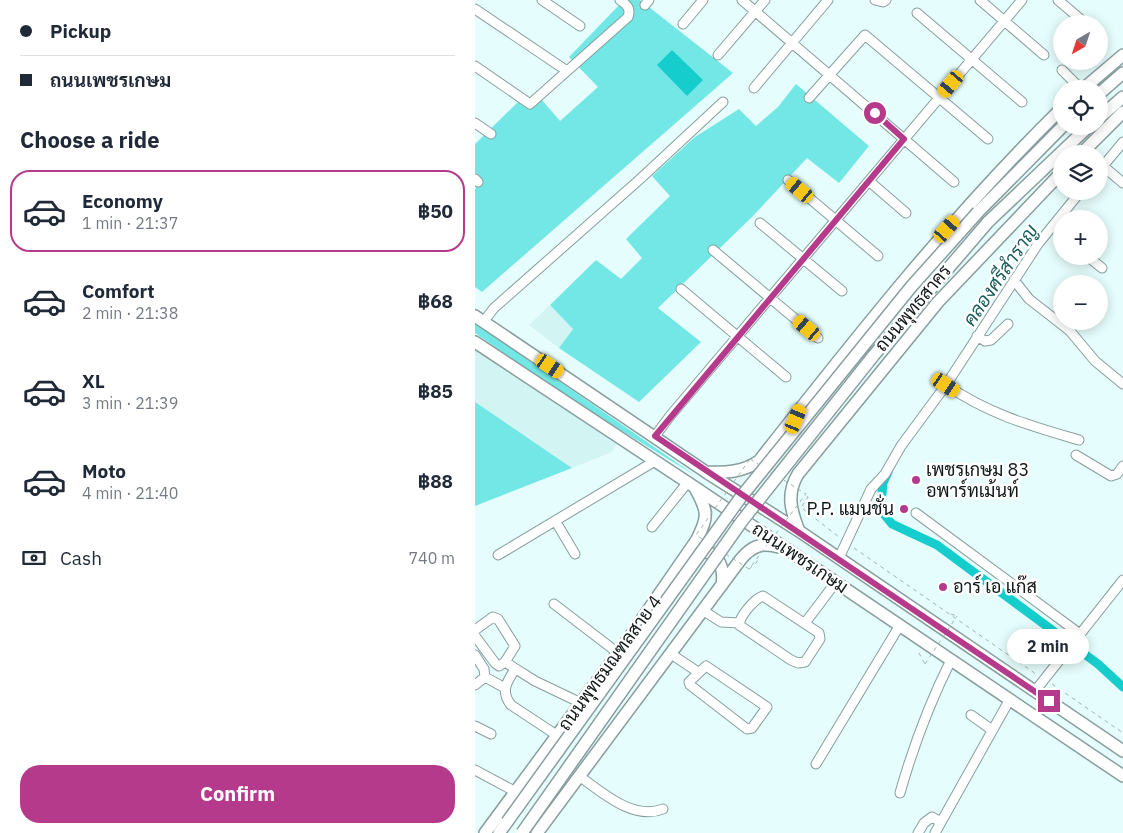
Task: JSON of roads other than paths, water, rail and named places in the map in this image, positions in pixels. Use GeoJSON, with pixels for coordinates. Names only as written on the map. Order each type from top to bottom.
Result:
{"type":"FeatureCollection","features":[{"type":"Feature","properties":{"kind":"main road"},"geometry":{"type":"LineString","coordinates":[[1093,80],[1123,55]]}},
{"type":"Feature","properties":{"kind":"main road"},"geometry":{"type":"LineString","coordinates":[[1108,86],[1123,73]]}},
{"type":"Feature","properties":{"kind":"main road"},"geometry":{"type":"LineString","coordinates":[[1108,110],[1123,97]]}},
{"type":"Feature","properties":{"kind":"main road"},"geometry":{"type":"LineString","coordinates":[[1090,145],[1123,112]]}},
{"type":"Feature","properties":{"kind":"main road"},"geometry":{"type":"LineString","coordinates":[[706,472],[734,471],[752,466],[759,461],[884,302],[970,202],[1053,117]]}},
{"type":"Feature","properties":{"kind":"main road","name":"ถนนพุทธสาคร"},"geometry":{"type":"LineString","coordinates":[[741,497],[893,309],[978,212],[1054,135]]}},
{"type":"Feature","properties":{"kind":"main road","name":"ถนนพุทธสาคร"},"geometry":{"type":"LineString","coordinates":[[753,506],[868,362],[988,222],[1080,135]]}},
{"type":"Feature","properties":{"kind":"main road"},"geometry":{"type":"LineString","coordinates":[[799,531],[791,507],[789,493],[792,483],[831,432],[938,302],[1053,181]]}},
{"type":"Feature","properties":{"kind":"main road","name":"ถนนเพชรเกษม"},"geometry":{"type":"LineString","coordinates":[[479,318],[706,472],[799,531],[1123,751]]}},
{"type":"Feature","properties":{"kind":"main road","name":"ถนนเพชรเกษม"},"geometry":{"type":"LineString","coordinates":[[475,342],[691,484],[1123,776]]}},
{"type":"Feature","properties":{"kind":"main road"},"geometry":{"type":"LineString","coordinates":[[802,405],[795,425],[803,437],[814,441],[831,432]]}},
{"type":"Feature","properties":{"kind":"main road","name":"ถนนพุทธมณฑลสาย 4"},"geometry":{"type":"LineString","coordinates":[[485,833],[558,736],[686,557],[706,521],[706,509],[691,484]]}},
{"type":"Feature","properties":{"kind":"main road","name":"ถนนพุทธมณฑลสาย 4"},"geometry":{"type":"LineString","coordinates":[[499,833],[741,497]]}},
{"type":"Feature","properties":{"kind":"main road","name":"ถนนพุทธมณฑลสาย 4"},"geometry":{"type":"LineString","coordinates":[[522,833],[753,506]]}},
{"type":"Feature","properties":{"kind":"main road"},"geometry":{"type":"LineString","coordinates":[[537,833],[741,559],[755,546],[772,545],[788,550]]}},
{"type":"Feature","properties":{"kind":"main road"},"geometry":{"type":"LineString","coordinates":[[686,557],[700,551],[713,554],[723,568],[722,586]]}},
{"type":"Feature","properties":{"kind":"street"},"geometry":{"type":"LineString","coordinates":[[542,0],[580,26]]}},
{"type":"Feature","properties":{"kind":"street"},"geometry":{"type":"LineString","coordinates":[[475,66],[530,104],[629,17],[630,11],[628,6],[620,0]]}},
{"type":"Feature","properties":{"kind":"street"},"geometry":{"type":"LineString","coordinates":[[683,24],[703,0]]}},
{"type":"Feature","properties":{"kind":"street"},"geometry":{"type":"LineString","coordinates":[[742,0],[954,182]]}},
{"type":"Feature","properties":{"kind":"street"},"geometry":{"type":"LineString","coordinates":[[717,56],[765,0]]}},
{"type":"Feature","properties":{"kind":"street"},"geometry":{"type":"LineString","coordinates":[[754,88],[829,0]]}},
{"type":"Feature","properties":{"kind":"street"},"geometry":{"type":"LineString","coordinates":[[875,0],[881,2],[886,0]]}},
{"type":"Feature","properties":{"kind":"street"},"geometry":{"type":"LineString","coordinates":[[980,0],[1044,55]]}},
{"type":"Feature","properties":{"kind":"street"},"geometry":{"type":"LineString","coordinates":[[655,436],[1022,0]]}},
{"type":"Feature","properties":{"kind":"street"},"geometry":{"type":"LineString","coordinates":[[1058,0],[1076,15]]}},
{"type":"Feature","properties":{"kind":"street"},"geometry":{"type":"LineString","coordinates":[[475,9],[567,72]]}},
{"type":"Feature","properties":{"kind":"street"},"geometry":{"type":"LineString","coordinates":[[917,13],[1022,102]]}},
{"type":"Feature","properties":{"kind":"street"},"geometry":{"type":"LineString","coordinates":[[809,98],[865,34],[988,139]]}},
{"type":"Feature","properties":{"kind":"street"},"geometry":{"type":"LineString","coordinates":[[1062,70],[1073,80]]}},
{"type":"Feature","properties":{"kind":"street"},"geometry":{"type":"LineString","coordinates":[[479,318],[494,308],[639,180],[723,102]]}},
{"type":"Feature","properties":{"kind":"street"},"geometry":{"type":"LineString","coordinates":[[475,123],[491,134]]}},
{"type":"Feature","properties":{"kind":"street"},"geometry":{"type":"LineString","coordinates":[[1108,160],[1123,142]]}},
{"type":"Feature","properties":{"kind":"street"},"geometry":{"type":"LineString","coordinates":[[1108,173],[1123,183]]}},
{"type":"Feature","properties":{"kind":"street"},"geometry":{"type":"LineString","coordinates":[[788,180],[878,256]]}},
{"type":"Feature","properties":{"kind":"street"},"geometry":{"type":"LineString","coordinates":[[869,181],[906,212]]}},
{"type":"Feature","properties":{"kind":"street"},"geometry":{"type":"LineString","coordinates":[[760,222],[842,291]]}},
{"type":"Feature","properties":{"kind":"street"},"geometry":{"type":"LineString","coordinates":[[839,558],[859,518],[868,494],[885,474],[901,446],[946,385],[1014,280],[1053,231]]}},
{"type":"Feature","properties":{"kind":"street"},"geometry":{"type":"LineString","coordinates":[[713,250],[818,338]]}},
{"type":"Feature","properties":{"kind":"street"},"geometry":{"type":"LineString","coordinates":[[1098,265],[1102,268]]}},
{"type":"Feature","properties":{"kind":"street"},"geometry":{"type":"LineString","coordinates":[[1014,280],[1029,299],[1070,331],[1095,361],[1123,384]]}},
{"type":"Feature","properties":{"kind":"street"},"geometry":{"type":"LineString","coordinates":[[681,289],[786,377]]}},
{"type":"Feature","properties":{"kind":"street"},"geometry":{"type":"LineString","coordinates":[[977,336],[985,341],[991,340],[1008,324]]}},
{"type":"Feature","properties":{"kind":"street"},"geometry":{"type":"LineString","coordinates":[[946,385],[970,401],[998,415],[1079,440]]}},
{"type":"Feature","properties":{"kind":"street"},"geometry":{"type":"LineString","coordinates":[[1076,455],[1111,476],[1117,474],[1123,466]]}},
{"type":"Feature","properties":{"kind":"street"},"geometry":{"type":"LineString","coordinates":[[498,555],[655,461]]}},
{"type":"Feature","properties":{"kind":"street"},"geometry":{"type":"LineString","coordinates":[[652,527],[691,484]]}},
{"type":"Feature","properties":{"kind":"street"},"geometry":{"type":"LineString","coordinates":[[916,513],[1078,637]]}},
{"type":"Feature","properties":{"kind":"street"},"geometry":{"type":"LineString","coordinates":[[556,522],[575,554]]}},
{"type":"Feature","properties":{"kind":"street"},"geometry":{"type":"LineString","coordinates":[[1035,691],[1123,580]]}},
{"type":"Feature","properties":{"kind":"street"},"geometry":{"type":"LineString","coordinates":[[805,623],[836,582]]}},
{"type":"Feature","properties":{"kind":"street"},"geometry":{"type":"LineString","coordinates":[[704,611],[721,622],[739,623],[761,641],[791,660],[801,664],[805,662],[821,636],[805,623],[763,596],[756,600],[739,623]]}},
{"type":"Feature","properties":{"kind":"street"},"geometry":{"type":"LineString","coordinates":[[554,604],[618,653]]}},
{"type":"Feature","properties":{"kind":"street"},"geometry":{"type":"LineString","coordinates":[[475,630],[493,617],[502,622],[515,646],[505,662],[499,666],[495,664],[475,636]]}},
{"type":"Feature","properties":{"kind":"street"},"geometry":{"type":"LineString","coordinates":[[816,764],[900,625]]}},
{"type":"Feature","properties":{"kind":"street"},"geometry":{"type":"LineString","coordinates":[[671,654],[698,672]]}},
{"type":"Feature","properties":{"kind":"street"},"geometry":{"type":"LineString","coordinates":[[475,655],[484,669],[485,677]]}},
{"type":"Feature","properties":{"kind":"street"},"geometry":{"type":"LineString","coordinates":[[899,793],[909,760],[931,702],[951,660]]}},
{"type":"Feature","properties":{"kind":"street"},"geometry":{"type":"LineString","coordinates":[[505,662],[535,681],[581,703]]}},
{"type":"Feature","properties":{"kind":"street"},"geometry":{"type":"LineString","coordinates":[[703,667],[710,667],[765,706],[767,710],[752,728],[747,729],[690,685],[689,682],[698,672],[703,667]]}},
{"type":"Feature","properties":{"kind":"street"},"geometry":{"type":"LineString","coordinates":[[515,669],[505,688],[506,698],[511,704],[558,736]]}},
{"type":"Feature","properties":{"kind":"street"},"geometry":{"type":"LineString","coordinates":[[475,685],[485,677]]}},
{"type":"Feature","properties":{"kind":"street"},"geometry":{"type":"LineString","coordinates":[[485,677],[505,688]]}},
{"type":"Feature","properties":{"kind":"street"},"geometry":{"type":"LineString","coordinates":[[935,833],[1010,699]]}},
{"type":"Feature","properties":{"kind":"street"},"geometry":{"type":"LineString","coordinates":[[971,715],[992,730]]}},
{"type":"Feature","properties":{"kind":"street"},"geometry":{"type":"LineString","coordinates":[[475,726],[491,734]]}},
{"type":"Feature","properties":{"kind":"street"},"geometry":{"type":"LineString","coordinates":[[475,770],[516,792]]}},
{"type":"Feature","properties":{"kind":"street"},"geometry":{"type":"LineString","coordinates":[[579,776],[619,805],[655,812],[663,809]]}},
{"type":"Feature","properties":{"kind":"street"},"geometry":{"type":"LineString","coordinates":[[918,833],[927,818],[931,817],[941,822]]}},
{"type":"Feature","properties":{"kind":"waterway"},"geometry":{"type":"LineString","coordinates":[[888,472],[883,483],[881,504],[883,513],[892,524],[937,545],[1098,664],[1123,687]]}},
{"type":"Feature","properties":{"kind":"place","name":"เพชรเกษม 83 อพาร์ทเม้นท์"},"geometry":{"type":"Point","coordinates":[916,480]}},
{"type":"Feature","properties":{"kind":"place","name":"P.P. แมนชั่น"},"geometry":{"type":"Point","coordinates":[904,509]}},
{"type":"Feature","properties":{"kind":"place","name":"อาร์ เอ แก๊ส"},"geometry":{"type":"Point","coordinates":[943,587]}},
{"type":"Feature","properties":{"kind":"water label","name":"คลองศรีสำราญ"},"geometry":{"type":"Point","coordinates":[1000,275]}}]}
